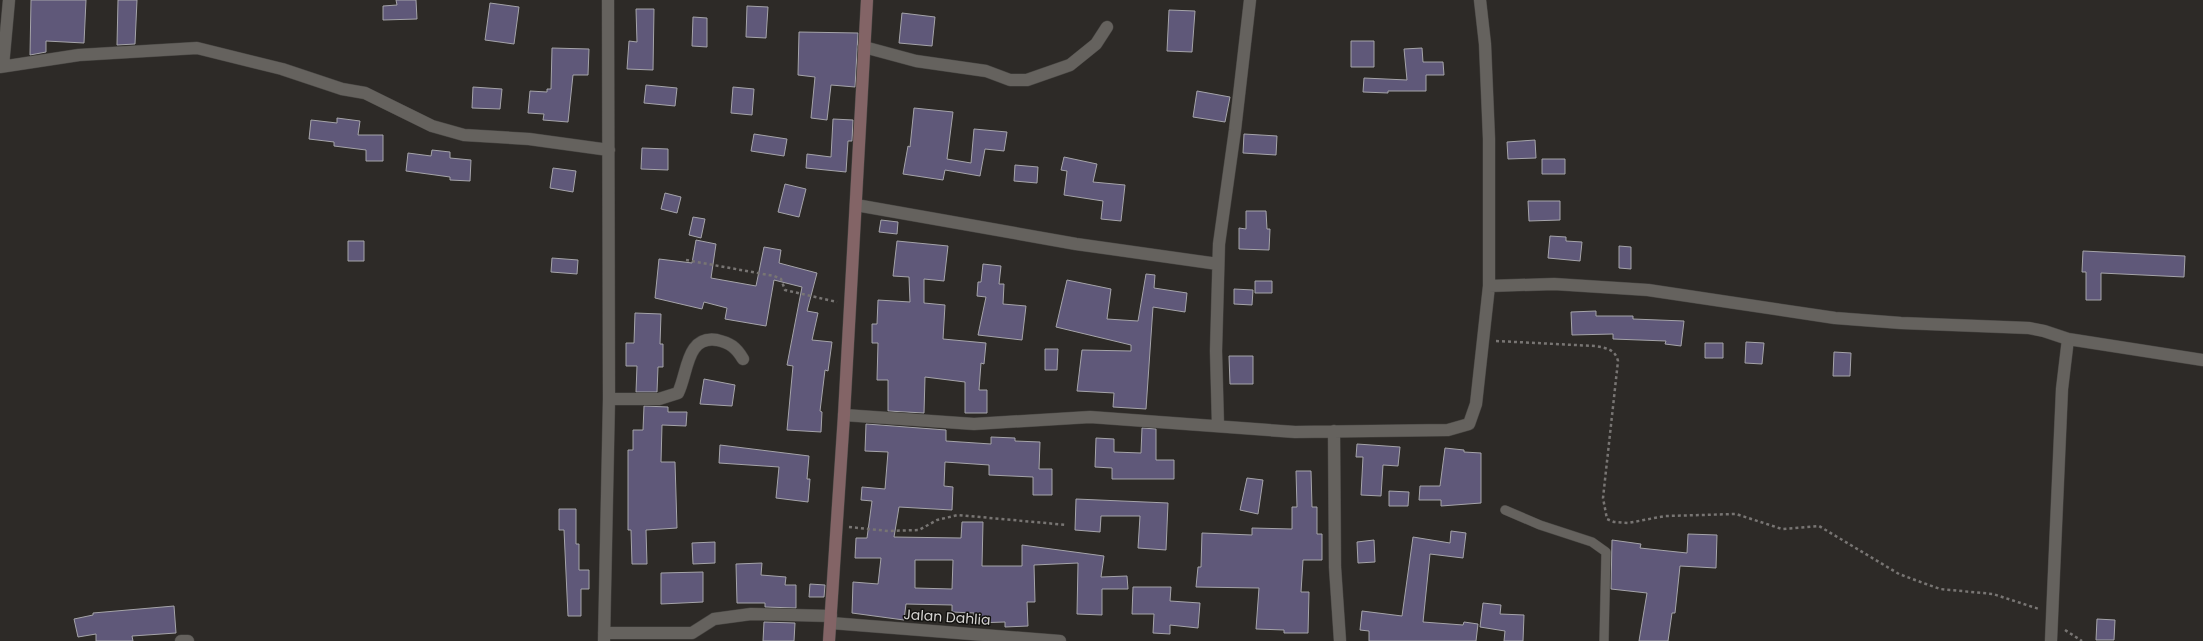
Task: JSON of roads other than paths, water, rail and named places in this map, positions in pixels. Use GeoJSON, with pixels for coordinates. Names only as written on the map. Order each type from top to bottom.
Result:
{"type":"FeatureCollection","features":[{"type":"Feature","properties":{"kind":"main road"},"geometry":{"type":"LineString","coordinates":[[829,641],[844,415],[867,0]]}},
{"type":"Feature","properties":{"kind":"street"},"geometry":{"type":"LineString","coordinates":[[9,0],[2,66],[79,55],[197,48],[282,69],[342,89],[365,93],[432,126],[464,135],[529,140],[609,150]]}},
{"type":"Feature","properties":{"kind":"street"},"geometry":{"type":"LineString","coordinates":[[604,637],[609,399],[608,0]]}},
{"type":"Feature","properties":{"kind":"street"},"geometry":{"type":"LineString","coordinates":[[1218,426],[1216,351],[1219,244],[1235,130],[1250,0]]}},
{"type":"Feature","properties":{"kind":"street"},"geometry":{"type":"LineString","coordinates":[[844,415],[974,424],[1090,417],[1295,432],[1448,430],[1469,424],[1476,404],[1489,286],[1489,139],[1486,44],[1480,0]]}},
{"type":"Feature","properties":{"kind":"street"},"geometry":{"type":"LineString","coordinates":[[864,47],[916,60],[986,71],[1010,80],[1027,80],[1070,65],[1096,44],[1107,27]]}},
{"type":"Feature","properties":{"kind":"street"},"geometry":{"type":"LineString","coordinates":[[856,206],[1076,244],[1218,264]]}},
{"type":"Feature","properties":{"kind":"street"},"geometry":{"type":"LineString","coordinates":[[1489,286],[1554,284],[1648,290],[1835,318],[1901,323],[2028,328],[2044,331],[2068,339],[2203,360]]}},
{"type":"Feature","properties":{"kind":"street"},"geometry":{"type":"LineString","coordinates":[[2051,641],[2062,389],[2068,339]]}},
{"type":"Feature","properties":{"kind":"street"},"geometry":{"type":"LineString","coordinates":[[609,399],[659,399],[678,393],[683,383],[691,351],[700,342],[705,340],[728,343],[738,351],[743,359]]}},
{"type":"Feature","properties":{"kind":"street"},"geometry":{"type":"LineString","coordinates":[[1334,431],[1335,567],[1340,641]]}},
{"type":"Feature","properties":{"kind":"street","name":"Jalan Dahlia"},"geometry":{"type":"LineString","coordinates":[[604,637],[692,633],[714,619],[751,614],[831,619],[1060,641]]}},
{"type":"Feature","properties":{"kind":"street"},"geometry":{"type":"LineString","coordinates":[[181,641],[188,641]]}},
{"type":"Feature","properties":{"kind":"lane"},"geometry":{"type":"LineString","coordinates":[[1505,510],[1540,526],[1592,542],[1606,552],[1604,641]]}}]}
